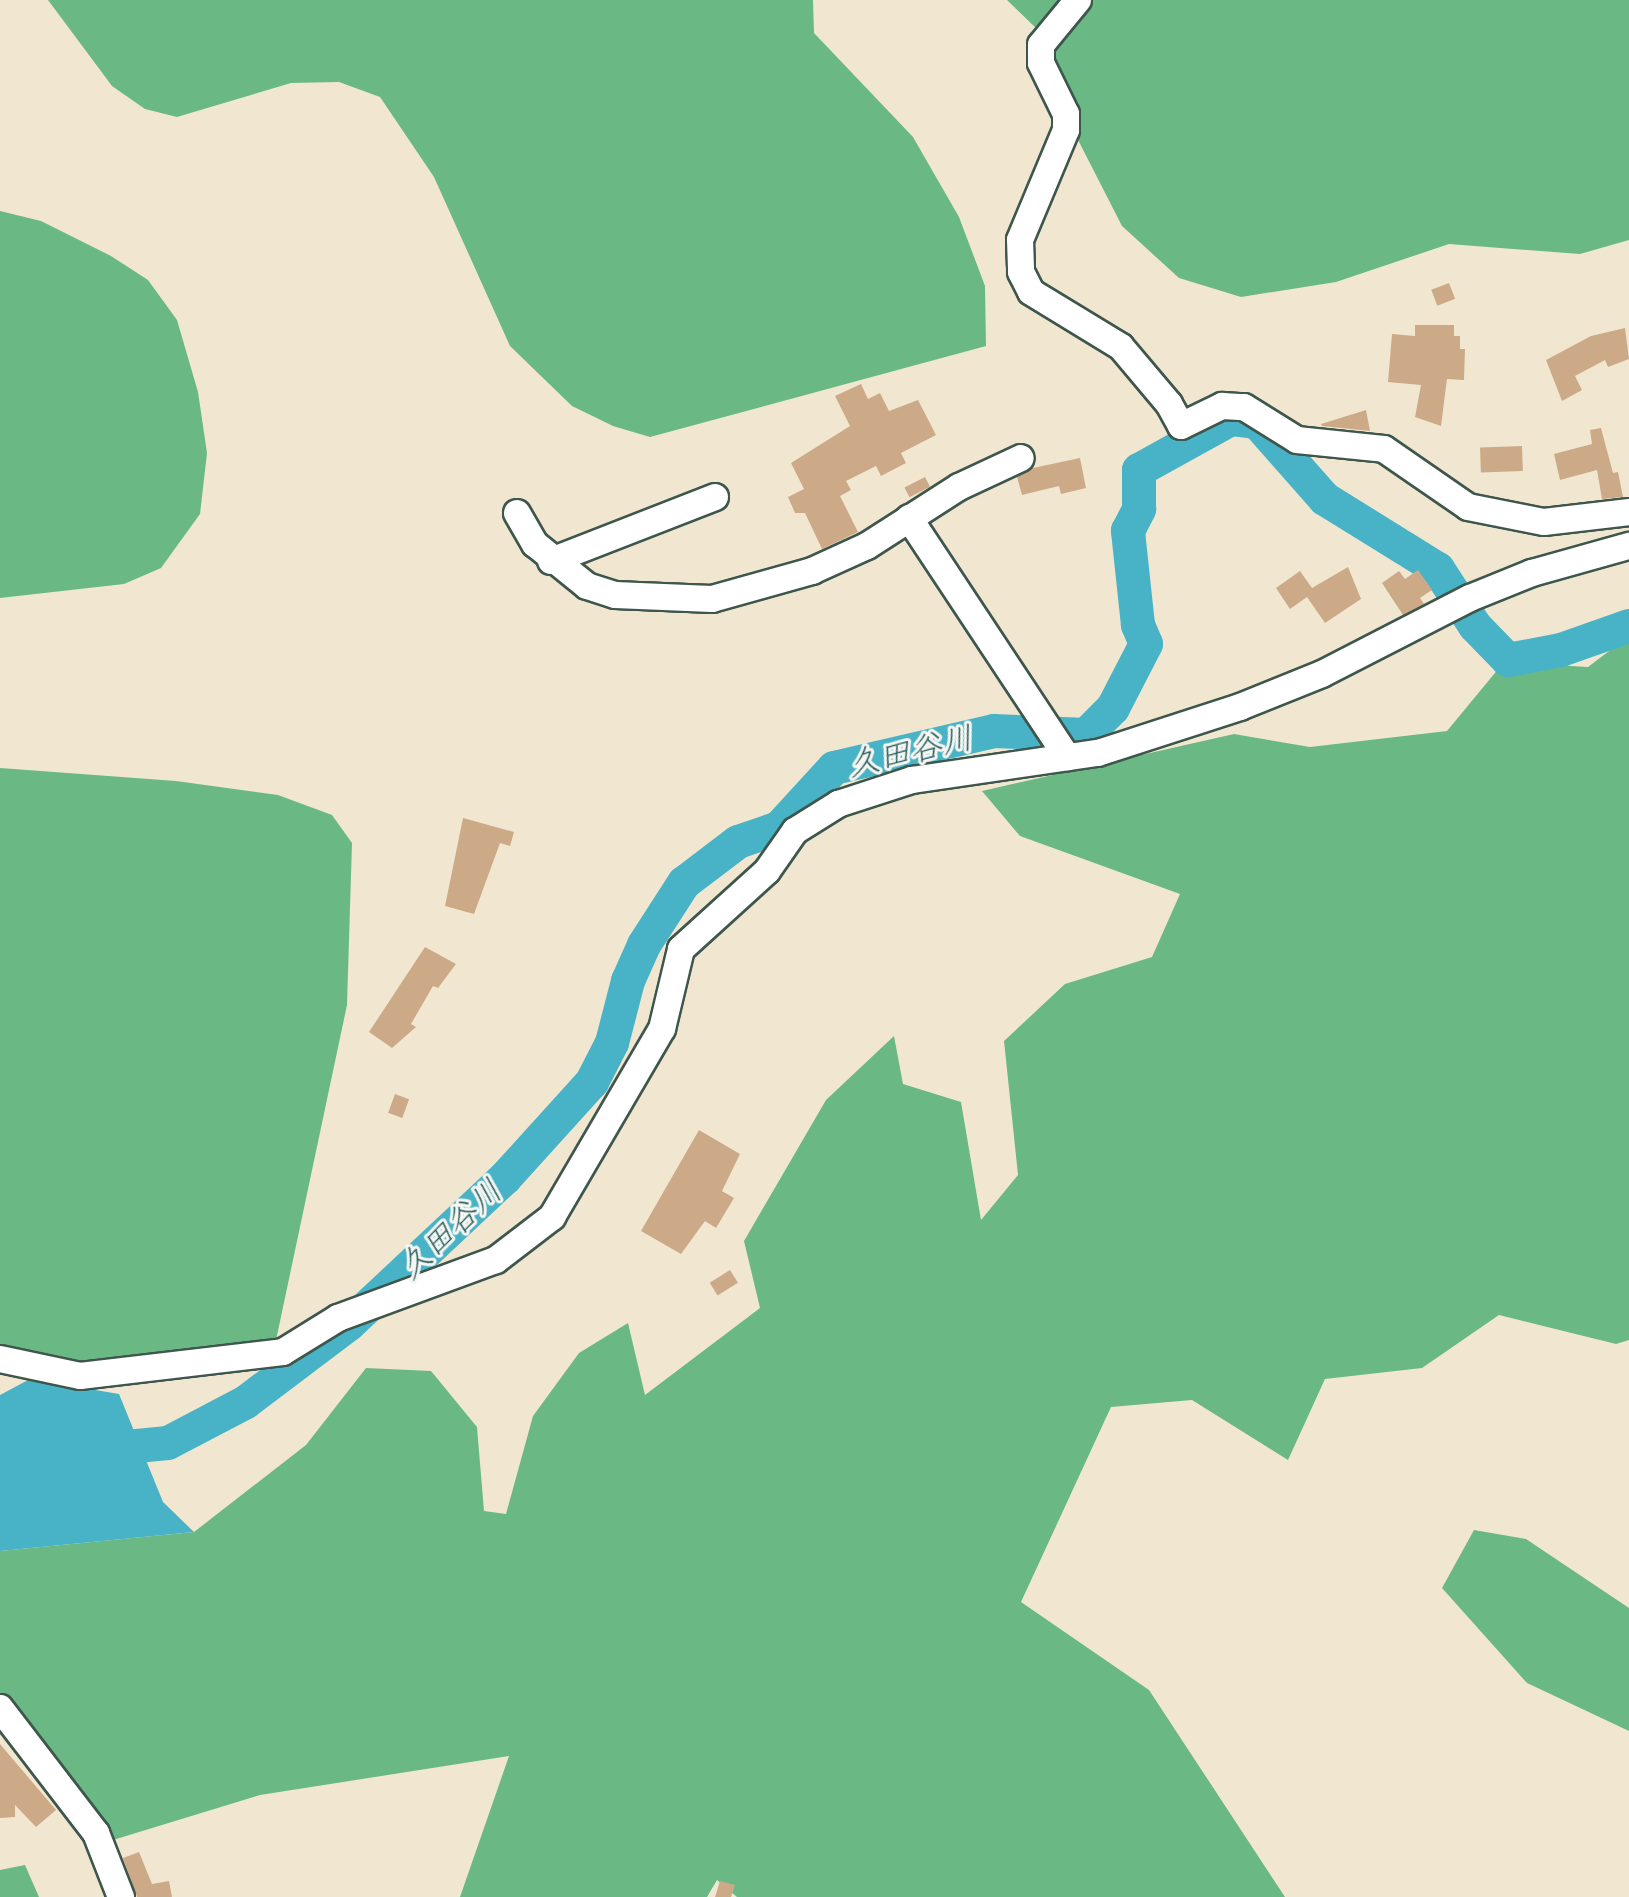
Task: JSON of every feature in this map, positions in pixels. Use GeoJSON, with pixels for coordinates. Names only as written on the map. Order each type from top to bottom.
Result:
{"type":"FeatureCollection","features":[{"type":"Feature","properties":{"kind":"street"},"geometry":{"type":"LineString","coordinates":[[1078,0],[1041,45],[1041,63],[1066,114],[1066,130],[1020,240],[1021,272],[1031,292],[1121,347],[1169,404],[1181,426],[1222,406],[1244,407],[1297,440],[1384,449],[1468,507],[1544,522],[1629,512]]}},
{"type":"Feature","properties":{"kind":"street"},"geometry":{"type":"LineString","coordinates":[[517,513],[551,561],[587,586],[615,595],[712,599],[812,571],[867,546],[909,518],[1021,458]]}},
{"type":"Feature","properties":{"kind":"street"},"geometry":{"type":"LineString","coordinates":[[551,561],[715,497]]}},
{"type":"Feature","properties":{"kind":"street"},"geometry":{"type":"LineString","coordinates":[[909,518],[1062,750]]}},
{"type":"Feature","properties":{"kind":"street"},"geometry":{"type":"LineString","coordinates":[[0,1359],[80,1376],[283,1352],[338,1318],[496,1260],[552,1217],[662,1029],[681,949],[767,871],[795,831],[838,804],[912,780],[1062,750],[1098,753],[1240,707],[1322,674],[1470,598],[1532,573],[1629,546]]}},
{"type":"Feature","properties":{"kind":"street"},"geometry":{"type":"LineString","coordinates":[[0,1708],[96,1833],[121,1897]]}},
{"type":"Feature","properties":{"kind":"green space"},"geometry":{"type":"Polygon","coordinates":[[[48,0],[813,0],[814,33],[913,137],[959,217],[985,286],[986,346],[650,437],[613,426],[572,406],[510,346],[434,177],[380,97],[339,82],[291,83],[177,117],[145,109],[112,86],[48,0]]]}},
{"type":"Feature","properties":{"kind":"green space"},"geometry":{"type":"Polygon","coordinates":[[[1007,0],[1629,0],[1629,240],[1580,254],[1449,244],[1336,282],[1241,297],[1179,278],[1122,226],[1075,134],[1041,33],[1007,0]]]}},
{"type":"Feature","properties":{"kind":"green space"},"geometry":{"type":"Polygon","coordinates":[[[0,211],[41,221],[111,256],[148,280],[177,320],[198,392],[207,453],[200,514],[161,568],[124,584],[0,598],[0,211]]]}},
{"type":"Feature","properties":{"kind":"green space"},"geometry":{"type":"Polygon","coordinates":[[[1629,636],[1629,1340],[1616,1344],[1499,1315],[1422,1368],[1325,1379],[1288,1460],[1192,1400],[1111,1407],[1021,1602],[1149,1690],[1285,1897],[737,1897],[717,1880],[707,1897],[460,1897],[509,1756],[260,1795],[113,1840],[0,1699],[0,1551],[194,1532],[306,1445],[366,1368],[431,1371],[477,1427],[484,1511],[506,1514],[533,1416],[579,1353],[628,1323],[645,1395],[760,1308],[744,1241],[826,1100],[894,1036],[903,1084],[961,1102],[981,1220],[1018,1175],[1004,1041],[1065,984],[1152,957],[1180,894],[1020,836],[982,791],[1234,734],[1310,747],[1447,731],[1504,662],[1588,667],[1629,636]]]}},
{"type":"Feature","properties":{"kind":"green space"},"geometry":{"type":"Polygon","coordinates":[[[0,768],[176,781],[278,795],[332,815],[352,843],[347,1005],[275,1345],[89,1371],[0,1349],[0,768]]]}},
{"type":"Feature","properties":{"kind":"green space"},"geometry":{"type":"Polygon","coordinates":[[[1474,1530],[1526,1539],[1629,1608],[1629,1731],[1527,1683],[1442,1588],[1474,1530]]]}},
{"type":"Feature","properties":{"kind":"green space"},"geometry":{"type":"Polygon","coordinates":[[[25,1865],[39,1897],[0,1897],[0,1870],[25,1865]]]}},
{"type":"Feature","properties":{"kind":"water"},"geometry":{"type":"Polygon","coordinates":[[[30,1379],[119,1394],[163,1502],[194,1532],[0,1551],[0,1395],[30,1379]]]}},
{"type":"Feature","properties":{"kind":"building"},"geometry":{"type":"Polygon","coordinates":[[[1449,283],[1455,299],[1437,306],[1431,290],[1449,283]]]}},
{"type":"Feature","properties":{"kind":"building"},"geometry":{"type":"Polygon","coordinates":[[[1415,325],[1454,325],[1454,336],[1460,336],[1460,349],[1465,349],[1464,380],[1447,379],[1441,426],[1415,417],[1421,385],[1388,382],[1392,334],[1415,336],[1415,325]]]}},
{"type":"Feature","properties":{"kind":"building"},"geometry":{"type":"Polygon","coordinates":[[[1625,328],[1629,359],[1608,367],[1605,360],[1575,376],[1582,390],[1562,401],[1546,360],[1591,336],[1625,328]]]}},
{"type":"Feature","properties":{"kind":"building"},"geometry":{"type":"Polygon","coordinates":[[[861,384],[868,399],[880,393],[889,411],[918,400],[936,435],[901,453],[906,463],[881,476],[876,466],[846,481],[851,490],[840,496],[858,532],[822,549],[805,513],[795,513],[788,497],[804,489],[791,463],[850,426],[835,396],[861,384]]]}},
{"type":"Feature","properties":{"kind":"building"},"geometry":{"type":"Polygon","coordinates":[[[1366,410],[1370,431],[1321,424],[1366,410]]]}},
{"type":"Feature","properties":{"kind":"building"},"geometry":{"type":"Polygon","coordinates":[[[1601,428],[1613,473],[1618,472],[1623,497],[1602,499],[1597,470],[1560,480],[1554,454],[1592,444],[1590,430],[1601,428]]]}},
{"type":"Feature","properties":{"kind":"building"},"geometry":{"type":"Polygon","coordinates":[[[1522,446],[1523,471],[1481,472],[1480,447],[1522,446]]]}},
{"type":"Feature","properties":{"kind":"building"},"geometry":{"type":"Polygon","coordinates":[[[1080,458],[1086,488],[1061,494],[1059,486],[1022,495],[1017,477],[1033,468],[1080,458]]]}},
{"type":"Feature","properties":{"kind":"building"},"geometry":{"type":"Polygon","coordinates":[[[925,477],[930,487],[910,497],[905,487],[925,477]]]}},
{"type":"Feature","properties":{"kind":"building"},"geometry":{"type":"Polygon","coordinates":[[[1348,567],[1361,599],[1325,623],[1307,597],[1290,609],[1276,588],[1300,571],[1312,588],[1348,567]]]}},
{"type":"Feature","properties":{"kind":"building"},"geometry":{"type":"Polygon","coordinates":[[[1418,570],[1432,590],[1420,598],[1424,604],[1403,615],[1382,583],[1399,571],[1405,579],[1418,570]]]}},
{"type":"Feature","properties":{"kind":"building"},"geometry":{"type":"Polygon","coordinates":[[[463,818],[514,832],[510,846],[500,843],[474,914],[445,906],[463,818]]]}},
{"type":"Feature","properties":{"kind":"building"},"geometry":{"type":"Polygon","coordinates":[[[425,947],[456,964],[438,988],[433,986],[411,1024],[416,1027],[392,1048],[369,1032],[425,947]]]}},
{"type":"Feature","properties":{"kind":"building"},"geometry":{"type":"Polygon","coordinates":[[[395,1094],[409,1099],[402,1118],[388,1113],[395,1094]]]}},
{"type":"Feature","properties":{"kind":"building"},"geometry":{"type":"Polygon","coordinates":[[[699,1130],[740,1154],[722,1191],[734,1198],[716,1228],[705,1221],[681,1254],[641,1231],[699,1130]]]}},
{"type":"Feature","properties":{"kind":"building"},"geometry":{"type":"Polygon","coordinates":[[[730,1270],[738,1283],[718,1295],[710,1283],[730,1270]]]}},
{"type":"Feature","properties":{"kind":"building"},"geometry":{"type":"Polygon","coordinates":[[[0,1744],[56,1810],[36,1827],[15,1805],[15,1817],[0,1818],[0,1744]]]}},
{"type":"Feature","properties":{"kind":"building"},"geometry":{"type":"Polygon","coordinates":[[[139,1852],[152,1884],[169,1881],[172,1897],[137,1897],[123,1858],[139,1852]]]}},
{"type":"Feature","properties":{"kind":"building"},"geometry":{"type":"Polygon","coordinates":[[[720,1881],[735,1885],[731,1897],[715,1897],[720,1881]]]}},
{"type":"Feature","properties":{"kind":"waterway","name":"久田谷川"},"geometry":{"type":"LineString","coordinates":[[96,1450],[168,1443],[246,1402],[349,1324],[505,1178],[592,1082],[612,1043],[628,981],[644,945],[684,883],[738,842],[779,828],[834,768],[994,731],[1086,735],[1113,708],[1146,644],[1138,625],[1128,531],[1139,509],[1139,470],[1231,419],[1257,422],[1325,499],[1438,569],[1475,626],[1508,660],[1561,650],[1629,626]]}}]}
